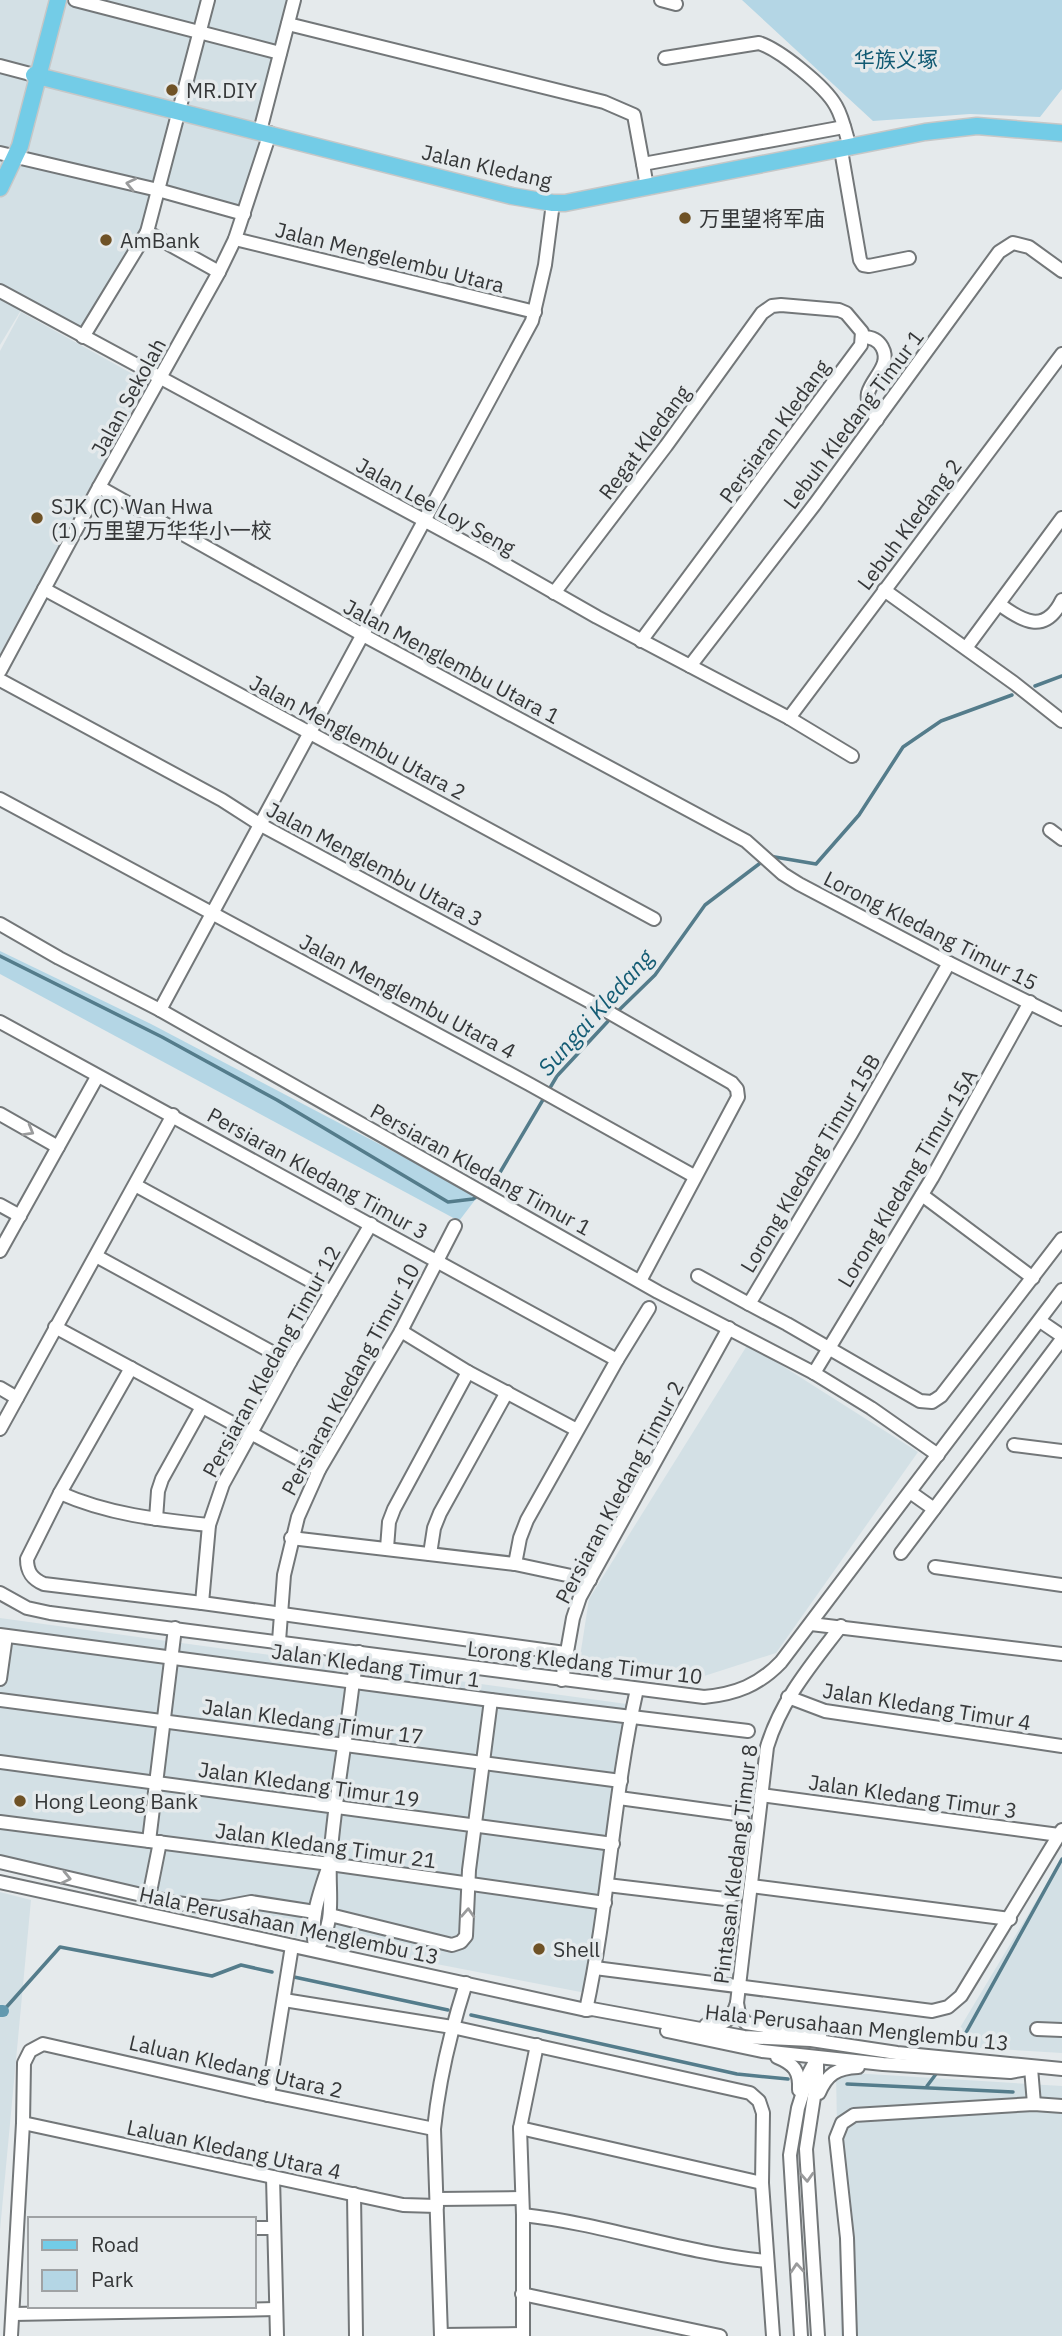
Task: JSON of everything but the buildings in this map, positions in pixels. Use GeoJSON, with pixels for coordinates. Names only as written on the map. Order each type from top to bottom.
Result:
{"type":"FeatureCollection","features":[{"type":"Feature","properties":{"kind":"main road"},"geometry":{"type":"LineString","coordinates":[[36,75],[52,0]]}},
{"type":"Feature","properties":{"kind":"main road"},"geometry":{"type":"LineString","coordinates":[[0,174],[36,75],[58,0]]}},
{"type":"Feature","properties":{"kind":"main road","name":"Jalan Kledang"},"geometry":{"type":"LineString","coordinates":[[36,75],[512,196],[553,203],[925,132],[977,126],[1062,133]]}},
{"type":"Feature","properties":{"kind":"main road"},"geometry":{"type":"LineString","coordinates":[[0,188],[8,155]]}},
{"type":"Feature","properties":{"kind":"street"},"geometry":{"type":"LineString","coordinates":[[75,0],[280,52]]}},
{"type":"Feature","properties":{"kind":"street"},"geometry":{"type":"LineString","coordinates":[[83,337],[147,232],[208,0]]}},
{"type":"Feature","properties":{"kind":"street","name":"Jalan Sekolah"},"geometry":{"type":"LineString","coordinates":[[0,671],[236,239],[265,132],[280,52],[294,0]]}},
{"type":"Feature","properties":{"kind":"street"},"geometry":{"type":"LineString","coordinates":[[661,0],[676,4]]}},
{"type":"Feature","properties":{"kind":"street"},"geometry":{"type":"LineString","coordinates":[[288,24],[618,107],[634,115],[647,187]]}},
{"type":"Feature","properties":{"kind":"street"},"geometry":{"type":"LineString","coordinates":[[665,58],[759,43],[780,52],[835,104],[844,127],[860,260],[863,265],[909,258]]}},
{"type":"Feature","properties":{"kind":"street"},"geometry":{"type":"LineString","coordinates":[[0,66],[36,75]]}},
{"type":"Feature","properties":{"kind":"street"},"geometry":{"type":"LineString","coordinates":[[643,164],[844,127]]}},
{"type":"Feature","properties":{"kind":"street"},"geometry":{"type":"LineString","coordinates":[[8,155],[158,190],[244,214]]}},
{"type":"Feature","properties":{"kind":"street"},"geometry":{"type":"LineString","coordinates":[[160,1010],[535,312],[553,203]]}},
{"type":"Feature","properties":{"kind":"street"},"geometry":{"type":"LineString","coordinates":[[147,232],[219,272]]}},
{"type":"Feature","properties":{"kind":"street","name":"Jalan Mengelembu Utara"},"geometry":{"type":"LineString","coordinates":[[236,239],[535,312]]}},
{"type":"Feature","properties":{"kind":"street","name":"Lebuh Kledang Timur 1"},"geometry":{"type":"LineString","coordinates":[[690,666],[877,419],[999,252],[1013,243],[1029,247],[1062,271]]}},
{"type":"Feature","properties":{"kind":"street","name":"Jalan Lee Loy Seng"},"geometry":{"type":"LineString","coordinates":[[0,291],[737,693],[789,718],[852,756]]}},
{"type":"Feature","properties":{"kind":"street","name":"Regat Kledang"},"geometry":{"type":"LineString","coordinates":[[554,593],[666,446],[762,313],[772,306],[781,305],[839,310],[858,325],[863,338]]}},
{"type":"Feature","properties":{"kind":"street"},"geometry":{"type":"LineString","coordinates":[[863,338],[869,337],[880,343],[884,352],[883,366],[868,394],[877,419]]}},
{"type":"Feature","properties":{"kind":"street","name":"Persiaran Kledang"},"geometry":{"type":"LineString","coordinates":[[642,641],[856,352],[863,338]]}},
{"type":"Feature","properties":{"kind":"street","name":"Lebuh Kledang 2"},"geometry":{"type":"LineString","coordinates":[[789,718],[1062,354]]}},
{"type":"Feature","properties":{"kind":"street","name":"Jalan Menglembu Utara 1"},"geometry":{"type":"LineString","coordinates":[[99,487],[363,635],[746,841],[783,874]]}},
{"type":"Feature","properties":{"kind":"street"},"geometry":{"type":"LineString","coordinates":[[966,648],[1062,518]]}},
{"type":"Feature","properties":{"kind":"street","name":"Jalan Menglembu Utara 2"},"geometry":{"type":"LineString","coordinates":[[44,589],[654,919]]}},
{"type":"Feature","properties":{"kind":"street"},"geometry":{"type":"LineString","coordinates":[[884,590],[1062,721]]}},
{"type":"Feature","properties":{"kind":"street"},"geometry":{"type":"LineString","coordinates":[[999,604],[1019,619],[1030,622],[1041,621],[1052,615],[1062,600]]}},
{"type":"Feature","properties":{"kind":"street","name":"Jalan Menglembu Utara 3"},"geometry":{"type":"LineString","coordinates":[[0,680],[222,800],[261,825],[596,1005],[732,1083],[737,1089],[738,1097],[694,1176]]}},
{"type":"Feature","properties":{"kind":"street","name":"Jalan Menglembu Utara 4"},"geometry":{"type":"LineString","coordinates":[[0,799],[694,1176]]}},
{"type":"Feature","properties":{"kind":"street"},"geometry":{"type":"LineString","coordinates":[[1050,830],[1062,839]]}},
{"type":"Feature","properties":{"kind":"street","name":"Lorong Kledang Timur 15"},"geometry":{"type":"LineString","coordinates":[[783,874],[948,963],[1062,1019]]}},
{"type":"Feature","properties":{"kind":"street","name":"Persiaran Kledang Timur 1"},"geometry":{"type":"LineString","coordinates":[[0,924],[58,958],[160,1010],[640,1281],[814,1373],[939,1455]]}},
{"type":"Feature","properties":{"kind":"street","name":"Lorong Kledang Timur 15B"},"geometry":{"type":"LineString","coordinates":[[948,963],[851,1134],[749,1304],[920,1401],[932,1402],[941,1396],[1033,1278]]}},
{"type":"Feature","properties":{"kind":"street","name":"Lorong Kledang Timur 15A"},"geometry":{"type":"LineString","coordinates":[[814,1373],[922,1195],[1030,1002]]}},
{"type":"Feature","properties":{"kind":"street","name":"Persiaran Kledang Timur 3"},"geometry":{"type":"LineString","coordinates":[[0,1022],[617,1360]]}},
{"type":"Feature","properties":{"kind":"street"},"geometry":{"type":"LineString","coordinates":[[0,1251],[97,1077]]}},
{"type":"Feature","properties":{"kind":"street"},"geometry":{"type":"LineString","coordinates":[[0,1114],[58,1147]]}},
{"type":"Feature","properties":{"kind":"street"},"geometry":{"type":"LineString","coordinates":[[0,1429],[173,1115]]}},
{"type":"Feature","properties":{"kind":"street"},"geometry":{"type":"LineString","coordinates":[[640,1281],[694,1176]]}},
{"type":"Feature","properties":{"kind":"street"},"geometry":{"type":"LineString","coordinates":[[135,1185],[331,1292]]}},
{"type":"Feature","properties":{"kind":"street"},"geometry":{"type":"LineString","coordinates":[[922,1195],[1033,1278],[1062,1239]]}},
{"type":"Feature","properties":{"kind":"street"},"geometry":{"type":"LineString","coordinates":[[0,1205],[20,1216]]}},
{"type":"Feature","properties":{"kind":"street","name":"Persiaran Kledang Timur 12"},"geometry":{"type":"LineString","coordinates":[[202,1602],[209,1525],[223,1484],[290,1362],[371,1224]]}},
{"type":"Feature","properties":{"kind":"street","name":"Persiaran Kledang Timur 10"},"geometry":{"type":"LineString","coordinates":[[279,1641],[291,1538],[298,1517],[319,1470],[401,1331],[455,1226]]}},
{"type":"Feature","properties":{"kind":"street"},"geometry":{"type":"LineString","coordinates":[[96,1256],[290,1362]]}},
{"type":"Feature","properties":{"kind":"street"},"geometry":{"type":"LineString","coordinates":[[698,1276],[749,1304]]}},
{"type":"Feature","properties":{"kind":"street","name":"Lorong Kledang Timur 10"},"geometry":{"type":"LineString","coordinates":[[0,1593],[27,1608],[50,1613],[562,1680],[704,1697],[742,1690],[770,1674],[811,1624],[1062,1290]]}},
{"type":"Feature","properties":{"kind":"street"},"geometry":{"type":"LineString","coordinates":[[514,1564],[527,1520],[649,1308]]}},
{"type":"Feature","properties":{"kind":"street"},"geometry":{"type":"LineString","coordinates":[[901,1553],[1062,1338],[1040,1321]]}},
{"type":"Feature","properties":{"kind":"street"},"geometry":{"type":"LineString","coordinates":[[55,1327],[319,1470]]}},
{"type":"Feature","properties":{"kind":"street","name":"Persiaran Kledang Timur 2"},"geometry":{"type":"LineString","coordinates":[[562,1680],[573,1618],[590,1580],[729,1328]]}},
{"type":"Feature","properties":{"kind":"street"},"geometry":{"type":"LineString","coordinates":[[401,1331],[468,1372],[577,1430]]}},
{"type":"Feature","properties":{"kind":"street"},"geometry":{"type":"LineString","coordinates":[[131,1368],[60,1493],[118,1513],[209,1525]]}},
{"type":"Feature","properties":{"kind":"street"},"geometry":{"type":"LineString","coordinates":[[387,1548],[389,1522],[394,1510],[468,1372]]}},
{"type":"Feature","properties":{"kind":"street"},"geometry":{"type":"LineString","coordinates":[[0,1388],[17,1398]]}},
{"type":"Feature","properties":{"kind":"street"},"geometry":{"type":"LineString","coordinates":[[430,1554],[434,1528],[440,1513],[507,1392]]}},
{"type":"Feature","properties":{"kind":"street"},"geometry":{"type":"LineString","coordinates":[[156,1519],[158,1491],[162,1479],[202,1407]]}},
{"type":"Feature","properties":{"kind":"street"},"geometry":{"type":"LineString","coordinates":[[1014,1445],[1062,1451]]}},
{"type":"Feature","properties":{"kind":"street"},"geometry":{"type":"LineString","coordinates":[[910,1492],[934,1509]]}},
{"type":"Feature","properties":{"kind":"street","name":"Lorong Kledang Timur 10"},"geometry":{"type":"LineString","coordinates":[[60,1493],[27,1559],[30,1574],[36,1581],[44,1584],[202,1602],[565,1653]]}},
{"type":"Feature","properties":{"kind":"street"},"geometry":{"type":"LineString","coordinates":[[291,1538],[514,1564],[590,1580]]}},
{"type":"Feature","properties":{"kind":"street"},"geometry":{"type":"LineString","coordinates":[[935,1566],[1062,1585]]}},
{"type":"Feature","properties":{"kind":"street"},"geometry":{"type":"LineString","coordinates":[[811,1624],[1062,1654]]}},
{"type":"Feature","properties":{"kind":"street","name":"Pintasan Kledang Timur 8"},"geometry":{"type":"LineString","coordinates":[[674,2024],[719,2025],[733,2016],[737,2003],[767,1747],[773,1726],[788,1697],[841,1626]]}},
{"type":"Feature","properties":{"kind":"street"},"geometry":{"type":"LineString","coordinates":[[149,1897],[157,1783],[175,1628]]}},
{"type":"Feature","properties":{"kind":"street"},"geometry":{"type":"LineString","coordinates":[[0,1679],[3,1635]]}},
{"type":"Feature","properties":{"kind":"street","name":"Jalan Kledang Timur 1"},"geometry":{"type":"LineString","coordinates":[[3,1635],[748,1731]]}},
{"type":"Feature","properties":{"kind":"street"},"geometry":{"type":"LineString","coordinates":[[316,1950],[324,1938],[330,1915],[330,1864],[359,1652]]}},
{"type":"Feature","properties":{"kind":"street"},"geometry":{"type":"LineString","coordinates":[[586,2010],[605,1903],[630,1717],[637,1689]]}},
{"type":"Feature","properties":{"kind":"street","name":"Jalan Kledang Timur 4"},"geometry":{"type":"LineString","coordinates":[[788,1697],[825,1711],[1062,1746]]}},
{"type":"Feature","properties":{"kind":"street","name":"Jalan Kledang Timur 17"},"geometry":{"type":"LineString","coordinates":[[0,1700],[621,1781]]}},
{"type":"Feature","properties":{"kind":"street"},"geometry":{"type":"LineString","coordinates":[[330,1915],[452,1945],[467,1936],[474,1825],[491,1700]]}},
{"type":"Feature","properties":{"kind":"street","name":"Jalan Kledang Timur 19"},"geometry":{"type":"LineString","coordinates":[[0,1762],[612,1844]]}},
{"type":"Feature","properties":{"kind":"street","name":"Jalan Kledang Timur 3"},"geometry":{"type":"LineString","coordinates":[[761,1795],[1061,1832]]}},
{"type":"Feature","properties":{"kind":"street"},"geometry":{"type":"LineString","coordinates":[[607,1885],[725,1899],[737,1893],[745,1827],[737,1814],[619,1798]]}},
{"type":"Feature","properties":{"kind":"street","name":"Jalan Kledang Timur 21"},"geometry":{"type":"LineString","coordinates":[[0,1822],[330,1864],[605,1903]]}},
{"type":"Feature","properties":{"kind":"street"},"geometry":{"type":"LineString","coordinates":[[595,1968],[932,2011],[948,2007],[961,1996],[1061,1832]]}},
{"type":"Feature","properties":{"kind":"street"},"geometry":{"type":"LineString","coordinates":[[0,1862],[207,1908],[251,1902],[315,1912]]}},
{"type":"Feature","properties":{"kind":"street"},"geometry":{"type":"LineString","coordinates":[[316,1950],[313,1936],[315,1912],[330,1864]]}},
{"type":"Feature","properties":{"kind":"street","name":"Hala Perusahaan Menglembu 13"},"geometry":{"type":"LineString","coordinates":[[0,1882],[586,2010],[744,2037],[811,2040],[897,2053],[1013,2063],[1031,2068]]}},
{"type":"Feature","properties":{"kind":"street"},"geometry":{"type":"LineString","coordinates":[[751,1886],[1010,1919]]}},
{"type":"Feature","properties":{"kind":"street"},"geometry":{"type":"LineString","coordinates":[[268,2095],[292,1946]]}},
{"type":"Feature","properties":{"kind":"street"},"geometry":{"type":"LineString","coordinates":[[466,1983],[452,2028],[434,2129],[440,2336],[523,2335],[520,2128],[537,2045]]}},
{"type":"Feature","properties":{"kind":"street"},"geometry":{"type":"LineString","coordinates":[[284,2000],[452,2028],[750,2093],[759,2101],[762,2113],[762,2183],[773,2336]]}},
{"type":"Feature","properties":{"kind":"street","name":"Pintasan Kledang Timur 8"},"geometry":{"type":"LineString","coordinates":[[737,2003],[743,2019],[753,2025],[872,2043],[917,2055]]}},
{"type":"Feature","properties":{"kind":"street","name":"Hala Perusahaan Menglembu 13"},"geometry":{"type":"LineString","coordinates":[[586,2010],[590,2014],[762,2051],[817,2058],[1010,2072],[1031,2068],[1062,2069]]}},
{"type":"Feature","properties":{"kind":"street"},"geometry":{"type":"LineString","coordinates":[[1037,2029],[1062,2030]]}},
{"type":"Feature","properties":{"kind":"street"},"geometry":{"type":"LineString","coordinates":[[744,2037],[808,2050],[817,2058],[817,2077],[792,2139],[790,2168],[801,2336]]}},
{"type":"Feature","properties":{"kind":"street","name":"Laluan Kledang Utara 2"},"geometry":{"type":"LineString","coordinates":[[23,2123],[24,2063],[30,2051],[43,2044],[434,2129]]}},
{"type":"Feature","properties":{"kind":"street"},"geometry":{"type":"LineString","coordinates":[[762,2051],[791,2064],[797,2069],[800,2081],[808,2132],[807,2175],[818,2336]]}},
{"type":"Feature","properties":{"kind":"street"},"geometry":{"type":"LineString","coordinates":[[817,2058],[834,2052],[875,2055],[897,2053]]}},
{"type":"Feature","properties":{"kind":"street"},"geometry":{"type":"LineString","coordinates":[[805,2109],[828,2075],[845,2067],[883,2064]]}},
{"type":"Feature","properties":{"kind":"street"},"geometry":{"type":"LineString","coordinates":[[1031,2068],[1034,2104]]}},
{"type":"Feature","properties":{"kind":"street"},"geometry":{"type":"LineString","coordinates":[[850,2336],[847,2238],[836,2138],[842,2123],[854,2115],[1034,2104],[1062,2106]]}},
{"type":"Feature","properties":{"kind":"street"},"geometry":{"type":"LineString","coordinates":[[8,2330],[13,2314],[23,2234],[23,2123]]}},
{"type":"Feature","properties":{"kind":"street","name":"Laluan Kledang Utara 4"},"geometry":{"type":"LineString","coordinates":[[23,2123],[403,2205],[522,2198]]}},
{"type":"Feature","properties":{"kind":"street"},"geometry":{"type":"LineString","coordinates":[[520,2128],[762,2183]]}},
{"type":"Feature","properties":{"kind":"street"},"geometry":{"type":"LineString","coordinates":[[273,2177],[277,2336]]}},
{"type":"Feature","properties":{"kind":"street"},"geometry":{"type":"LineString","coordinates":[[354,2194],[356,2336]]}},
{"type":"Feature","properties":{"kind":"street"},"geometry":{"type":"LineString","coordinates":[[523,2215],[767,2261]]}},
{"type":"Feature","properties":{"kind":"street"},"geometry":{"type":"LineString","coordinates":[[256,2228],[274,2228]]}},
{"type":"Feature","properties":{"kind":"street"},"geometry":{"type":"LineString","coordinates":[[522,2294],[720,2336]]}},
{"type":"Feature","properties":{"kind":"street"},"geometry":{"type":"LineString","coordinates":[[13,2314],[276,2309]]}},
{"type":"Feature","properties":{"kind":"shaded area"},"geometry":{"type":"Polygon","coordinates":[[[0,0],[293,0],[243,211],[164,192],[83,338],[23,307],[0,345],[0,0]]]}},
{"type":"Feature","properties":{"kind":"shaded area","name":"SJK (C) Wan Hwa (1) 万里望万华华小一校"},"geometry":{"type":"Polygon","coordinates":[[[21,312],[147,382],[0,654],[0,351],[21,312]]]}},
{"type":"Feature","properties":{"kind":"shaded area"},"geometry":{"type":"Polygon","coordinates":[[[748,1344],[918,1452],[776,1653],[698,1678],[580,1657],[589,1599],[748,1344]]]}},
{"type":"Feature","properties":{"kind":"shaded area"},"geometry":{"type":"Polygon","coordinates":[[[0,1618],[634,1705],[591,1994],[240,1926],[0,1869],[0,1618]]]}},
{"type":"Feature","properties":{"kind":"shaded area"},"geometry":{"type":"Polygon","coordinates":[[[1062,1858],[1062,2053],[949,2046],[1062,1858]]]}},
{"type":"Feature","properties":{"kind":"shaded area"},"geometry":{"type":"Polygon","coordinates":[[[0,1892],[31,1900],[0,2230],[0,1892]]]}},
{"type":"Feature","properties":{"kind":"shaded area"},"geometry":{"type":"Polygon","coordinates":[[[836,2072],[1062,2086],[1062,2336],[841,2336],[836,2072]]]}},
{"type":"Feature","properties":{"kind":"green space","name":"华族义塚"},"geometry":{"type":"Polygon","coordinates":[[[742,0],[1062,0],[1062,89],[1040,117],[970,114],[873,121],[742,0]]]}},
{"type":"Feature","properties":{"kind":"green space"},"geometry":{"type":"Polygon","coordinates":[[[0,951],[151,1024],[478,1196],[459,1221],[0,974],[0,951]]]}},
{"type":"Feature","properties":{"kind":"waterway","name":"Sungai Kledang"},"geometry":{"type":"LineString","coordinates":[[1035,686],[1062,676]]}},
{"type":"Feature","properties":{"kind":"waterway","name":"Sungai Kledang"},"geometry":{"type":"LineString","coordinates":[[769,856],[816,864],[859,815],[903,747],[941,721],[1012,695]]}},
{"type":"Feature","properties":{"kind":"waterway","name":"Sungai Kledang"},"geometry":{"type":"LineString","coordinates":[[616,1013],[655,975],[705,905],[763,861]]}},
{"type":"Feature","properties":{"kind":"waterway","name":"Sungai Kledang"},"geometry":{"type":"LineString","coordinates":[[0,956],[162,1037],[277,1100],[448,1202],[473,1199],[492,1186],[557,1076],[611,1018]]}},
{"type":"Feature","properties":{"kind":"waterway"},"geometry":{"type":"LineString","coordinates":[[958,2047],[1062,1859]]}},
{"type":"Feature","properties":{"kind":"waterway"},"geometry":{"type":"LineString","coordinates":[[3,2011],[60,1947],[212,1976],[241,1965],[272,1972]]}},
{"type":"Feature","properties":{"kind":"waterway"},"geometry":{"type":"LineString","coordinates":[[294,1977],[448,2010]]}},
{"type":"Feature","properties":{"kind":"waterway"},"geometry":{"type":"LineString","coordinates":[[471,2015],[737,2074],[788,2079]]}},
{"type":"Feature","properties":{"kind":"waterway"},"geometry":{"type":"LineString","coordinates":[[927,2086],[936,2074]]}},
{"type":"Feature","properties":{"kind":"waterway"},"geometry":{"type":"LineString","coordinates":[[847,2084],[1013,2092]]}},
{"type":"Feature","properties":{"kind":"place","name":"MR.DIY"},"geometry":{"type":"Point","coordinates":[172,90]}},
{"type":"Feature","properties":{"kind":"place","name":"万里望将军庙"},"geometry":{"type":"Point","coordinates":[685,218]}},
{"type":"Feature","properties":{"kind":"place","name":"AmBank"},"geometry":{"type":"Point","coordinates":[106,240]}},
{"type":"Feature","properties":{"kind":"place","name":"SJK (C) Wan Hwa (1) 万里望万华华小一校"},"geometry":{"type":"Point","coordinates":[37,518]}},
{"type":"Feature","properties":{"kind":"place","name":"Hong Leong Bank"},"geometry":{"type":"Point","coordinates":[20,1801]}},
{"type":"Feature","properties":{"kind":"place","name":"Shell"},"geometry":{"type":"Point","coordinates":[539,1949]}}]}
